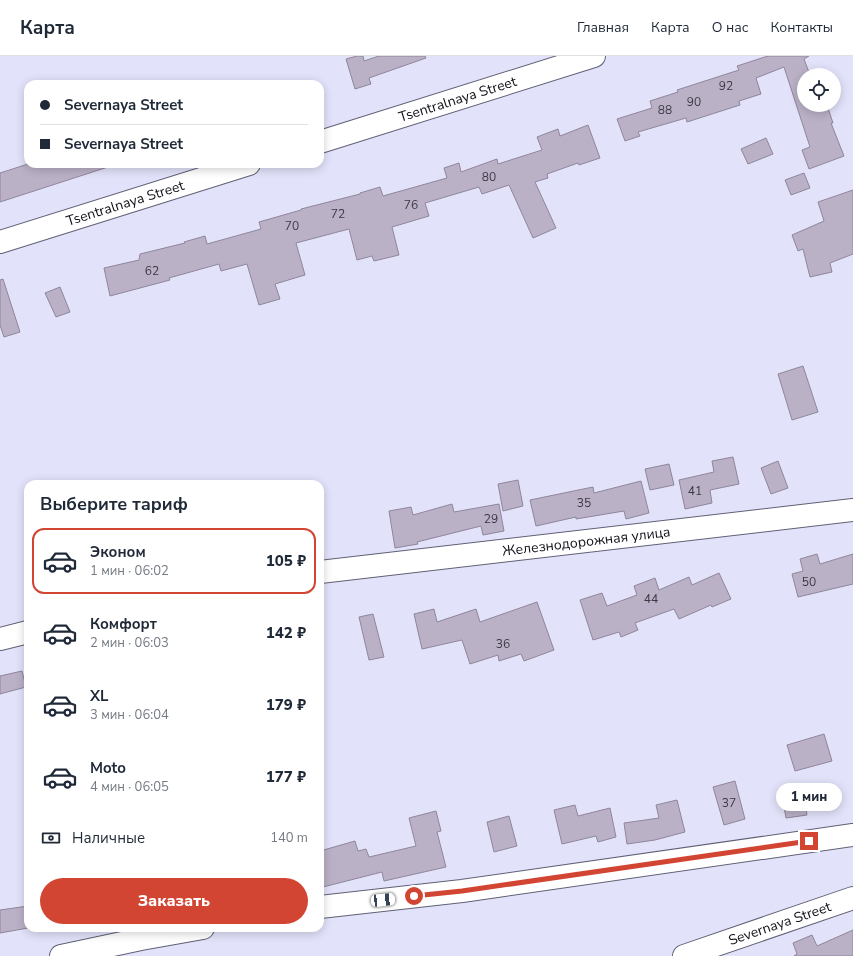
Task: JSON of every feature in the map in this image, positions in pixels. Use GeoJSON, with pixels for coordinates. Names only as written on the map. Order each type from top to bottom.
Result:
{"type":"FeatureCollection","features":[{"type":"Feature","properties":{"kind":"street","name":"Tsentralnaya Street"},"geometry":{"type":"LineString","coordinates":[[324,141],[594,56]]}},
{"type":"Feature","properties":{"kind":"street","name":"Tsentralnaya Street"},"geometry":{"type":"LineString","coordinates":[[0,242],[236,168]]}},
{"type":"Feature","properties":{"kind":"street","name":"Железнодорожная улица"},"geometry":{"type":"LineString","coordinates":[[324,572],[853,510]]}},
{"type":"Feature","properties":{"kind":"street"},"geometry":{"type":"LineString","coordinates":[[0,639],[24,633]]}},
{"type":"Feature","properties":{"kind":"street"},"geometry":{"type":"LineString","coordinates":[[324,907],[462,891],[853,835]]}},
{"type":"Feature","properties":{"kind":"street","name":"Severnaya Street"},"geometry":{"type":"LineString","coordinates":[[684,956],[853,898]]}},
{"type":"Feature","properties":{"kind":"street"},"geometry":{"type":"LineString","coordinates":[[61,956],[180,932]]}},
{"type":"Feature","properties":{"kind":"building"},"geometry":{"type":"Polygon","coordinates":[[[363,56],[364,61],[379,56],[425,56],[426,58],[369,78],[371,84],[355,89],[346,59],[363,56]]]}},
{"type":"Feature","properties":{"kind":"building"},"geometry":{"type":"Polygon","coordinates":[[[768,56],[809,56],[804,59],[807,68],[797,68],[797,107],[784,67],[756,78],[761,94],[739,101],[740,105],[687,122],[686,118],[638,132],[640,136],[625,141],[617,119],[652,108],[650,101],[678,92],[677,90],[739,70],[737,66],[768,56]]]}},
{"type":"Feature","properties":{"kind":"building"},"geometry":{"type":"Polygon","coordinates":[[[799,112],[829,112],[833,123],[831,123],[844,156],[809,169],[802,150],[810,147],[799,112]]]}},
{"type":"Feature","properties":{"kind":"building"},"geometry":{"type":"Polygon","coordinates":[[[588,125],[600,158],[579,165],[578,163],[547,174],[548,178],[535,182],[556,228],[533,238],[509,185],[482,194],[479,187],[425,203],[429,216],[392,227],[399,255],[374,261],[372,256],[357,260],[349,229],[296,243],[305,275],[275,284],[280,299],[259,305],[247,264],[221,271],[219,264],[169,278],[170,280],[110,296],[104,268],[139,260],[140,254],[185,243],[184,242],[205,236],[207,244],[261,229],[259,222],[380,187],[383,196],[447,178],[444,168],[459,163],[461,172],[497,159],[498,164],[542,150],[537,137],[558,129],[560,136],[588,125]]]}},
{"type":"Feature","properties":{"kind":"building"},"geometry":{"type":"Polygon","coordinates":[[[766,138],[773,154],[748,164],[741,149],[766,138]]]}},
{"type":"Feature","properties":{"kind":"building"},"geometry":{"type":"Polygon","coordinates":[[[24,165],[24,168],[105,168],[0,202],[0,173],[24,165]]]}},
{"type":"Feature","properties":{"kind":"building"},"geometry":{"type":"Polygon","coordinates":[[[804,173],[810,188],[791,195],[785,180],[804,173]]]}},
{"type":"Feature","properties":{"kind":"building"},"geometry":{"type":"Polygon","coordinates":[[[853,190],[853,254],[830,263],[832,272],[810,277],[803,249],[798,251],[792,235],[824,221],[818,202],[853,190]]]}},
{"type":"Feature","properties":{"kind":"building"},"geometry":{"type":"Polygon","coordinates":[[[3,279],[20,332],[4,337],[0,325],[0,280],[3,279]]]}},
{"type":"Feature","properties":{"kind":"building"},"geometry":{"type":"Polygon","coordinates":[[[60,287],[70,312],[56,317],[45,293],[60,287]]]}},
{"type":"Feature","properties":{"kind":"building"},"geometry":{"type":"Polygon","coordinates":[[[803,366],[818,412],[792,420],[778,374],[803,366]]]}},
{"type":"Feature","properties":{"kind":"building"},"geometry":{"type":"Polygon","coordinates":[[[733,457],[739,484],[710,490],[712,503],[685,509],[679,480],[714,472],[712,461],[733,457]]]}},
{"type":"Feature","properties":{"kind":"building"},"geometry":{"type":"Polygon","coordinates":[[[778,461],[788,488],[771,494],[761,468],[778,461]]]}},
{"type":"Feature","properties":{"kind":"building"},"geometry":{"type":"Polygon","coordinates":[[[669,464],[674,485],[650,490],[645,469],[669,464]]]}},
{"type":"Feature","properties":{"kind":"building"},"geometry":{"type":"Polygon","coordinates":[[[518,480],[523,506],[503,511],[498,484],[518,480]]]}},
{"type":"Feature","properties":{"kind":"building"},"geometry":{"type":"Polygon","coordinates":[[[641,481],[649,513],[626,519],[624,511],[576,519],[576,517],[536,526],[530,500],[593,487],[594,493],[641,481]]]}},
{"type":"Feature","properties":{"kind":"building"},"geometry":{"type":"Polygon","coordinates":[[[452,504],[454,512],[499,504],[504,531],[483,535],[481,526],[417,542],[418,544],[395,548],[389,511],[411,507],[413,515],[452,504]]]}},
{"type":"Feature","properties":{"kind":"building"},"geometry":{"type":"Polygon","coordinates":[[[817,554],[820,564],[853,554],[853,584],[798,597],[792,574],[803,571],[800,559],[817,554]]]}},
{"type":"Feature","properties":{"kind":"building"},"geometry":{"type":"Polygon","coordinates":[[[719,573],[731,599],[712,607],[711,605],[679,619],[674,609],[635,623],[638,630],[621,637],[619,632],[593,640],[580,600],[602,593],[607,606],[637,595],[634,586],[655,578],[659,590],[689,577],[692,585],[719,573]]]}},
{"type":"Feature","properties":{"kind":"building"},"geometry":{"type":"Polygon","coordinates":[[[537,602],[554,650],[524,661],[521,654],[499,661],[498,655],[470,664],[462,640],[422,649],[414,614],[434,609],[437,622],[476,609],[480,622],[537,602]]]}},
{"type":"Feature","properties":{"kind":"building"},"geometry":{"type":"Polygon","coordinates":[[[373,614],[384,657],[369,660],[359,617],[373,614]]]}},
{"type":"Feature","properties":{"kind":"building"},"geometry":{"type":"Polygon","coordinates":[[[22,671],[24,688],[0,694],[0,676],[22,671]]]}},
{"type":"Feature","properties":{"kind":"building"},"geometry":{"type":"Polygon","coordinates":[[[824,734],[832,761],[795,771],[787,745],[824,734]]]}},
{"type":"Feature","properties":{"kind":"building"},"geometry":{"type":"Polygon","coordinates":[[[735,781],[745,819],[724,825],[713,787],[735,781]]]}},
{"type":"Feature","properties":{"kind":"building"},"geometry":{"type":"Polygon","coordinates":[[[802,786],[807,815],[786,818],[781,790],[802,786]]]}},
{"type":"Feature","properties":{"kind":"building"},"geometry":{"type":"Polygon","coordinates":[[[677,800],[685,832],[655,840],[627,844],[624,823],[659,818],[656,805],[677,800]]]}},
{"type":"Feature","properties":{"kind":"building"},"geometry":{"type":"Polygon","coordinates":[[[575,805],[578,816],[610,808],[616,837],[598,842],[596,836],[562,844],[554,810],[575,805]]]}},
{"type":"Feature","properties":{"kind":"building"},"geometry":{"type":"Polygon","coordinates":[[[436,811],[441,831],[437,832],[446,867],[384,881],[382,872],[324,887],[324,850],[355,841],[358,851],[366,849],[369,857],[416,846],[409,818],[436,811]]]}},
{"type":"Feature","properties":{"kind":"building"},"geometry":{"type":"Polygon","coordinates":[[[509,816],[517,846],[494,852],[487,822],[509,816]]]}},
{"type":"Feature","properties":{"kind":"building"},"geometry":{"type":"Polygon","coordinates":[[[24,907],[24,929],[0,933],[0,910],[24,907]]]}},
{"type":"Feature","properties":{"kind":"building"},"geometry":{"type":"Polygon","coordinates":[[[853,930],[853,956],[794,956],[797,954],[793,943],[812,935],[817,946],[853,930]]]}},
{"type":"Feature","properties":{"kind":"route"},"geometry":{"type":"LineString","coordinates":[[414,896],[462,891],[809,841]]}}]}
